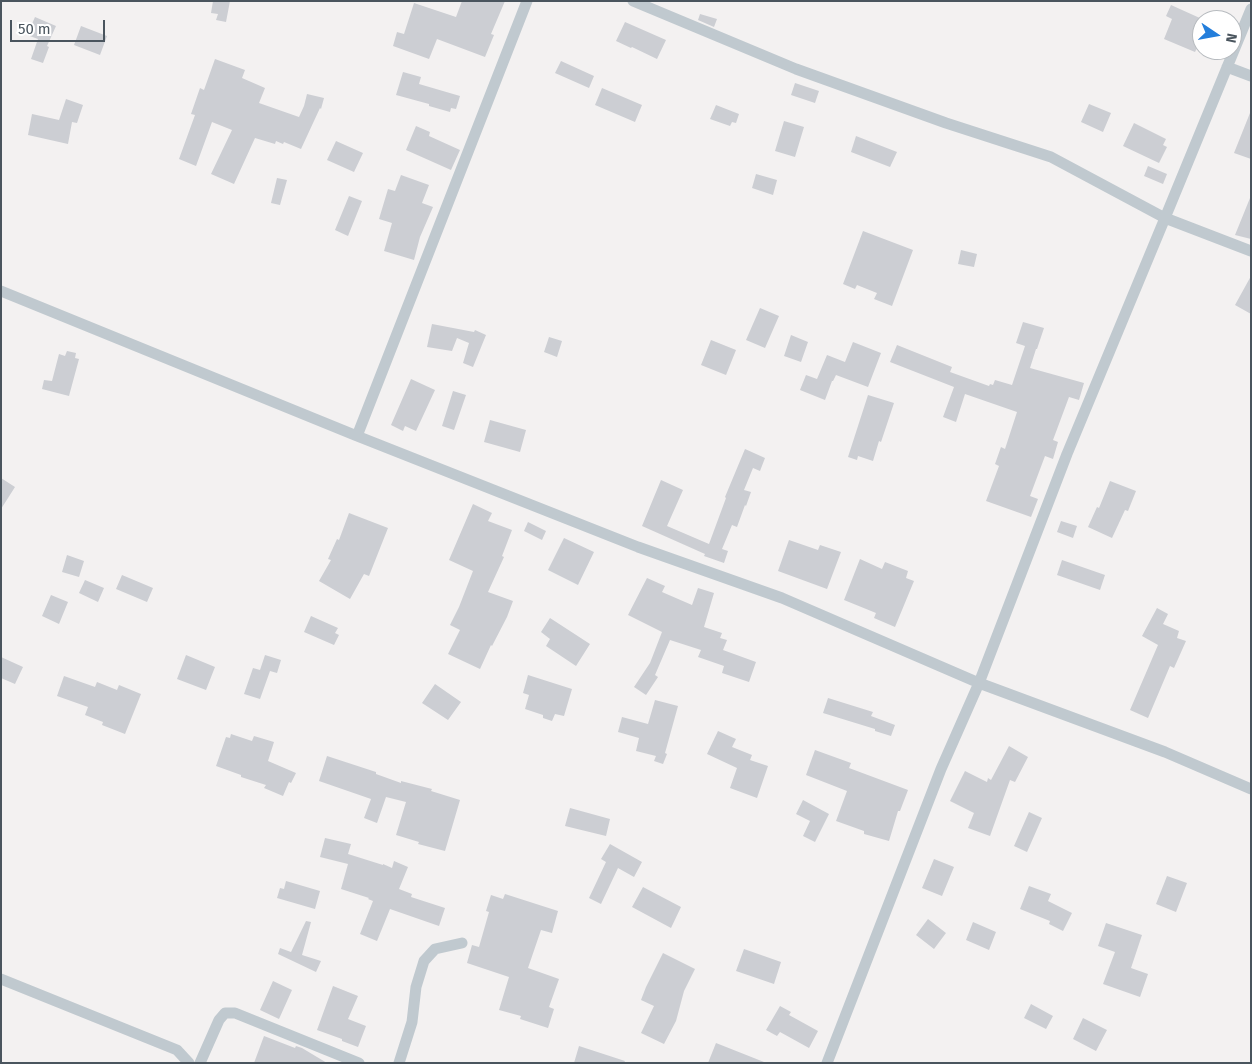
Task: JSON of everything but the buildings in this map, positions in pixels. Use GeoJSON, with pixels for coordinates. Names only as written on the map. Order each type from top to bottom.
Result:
{"type":"FeatureCollection","features":[{"type":"Feature","properties":{"kind":"street"},"geometry":{"type":"LineString","coordinates":[[357,436],[527,1]]}},
{"type":"Feature","properties":{"kind":"street"},"geometry":{"type":"LineString","coordinates":[[633,1],[796,69],[946,123],[1051,157],[1165,218],[1251,251]]}},
{"type":"Feature","properties":{"kind":"street"},"geometry":{"type":"LineString","coordinates":[[827,1063],[941,769],[979,683],[1067,454],[1251,9]]}},
{"type":"Feature","properties":{"kind":"street"},"geometry":{"type":"LineString","coordinates":[[1227,67],[1251,76]]}},
{"type":"Feature","properties":{"kind":"street"},"geometry":{"type":"LineString","coordinates":[[1,290],[357,436],[638,546],[782,598],[979,683],[1165,752],[1251,789]]}},
{"type":"Feature","properties":{"kind":"street"},"geometry":{"type":"LineString","coordinates":[[399,1063],[412,1022],[416,987],[424,961],[435,949],[462,943]]}},
{"type":"Feature","properties":{"kind":"street"},"geometry":{"type":"LineString","coordinates":[[1,978],[177,1050],[189,1063]]}},
{"type":"Feature","properties":{"kind":"street"},"geometry":{"type":"LineString","coordinates":[[200,1063],[219,1020],[225,1014],[235,1013],[359,1063]]}}]}
